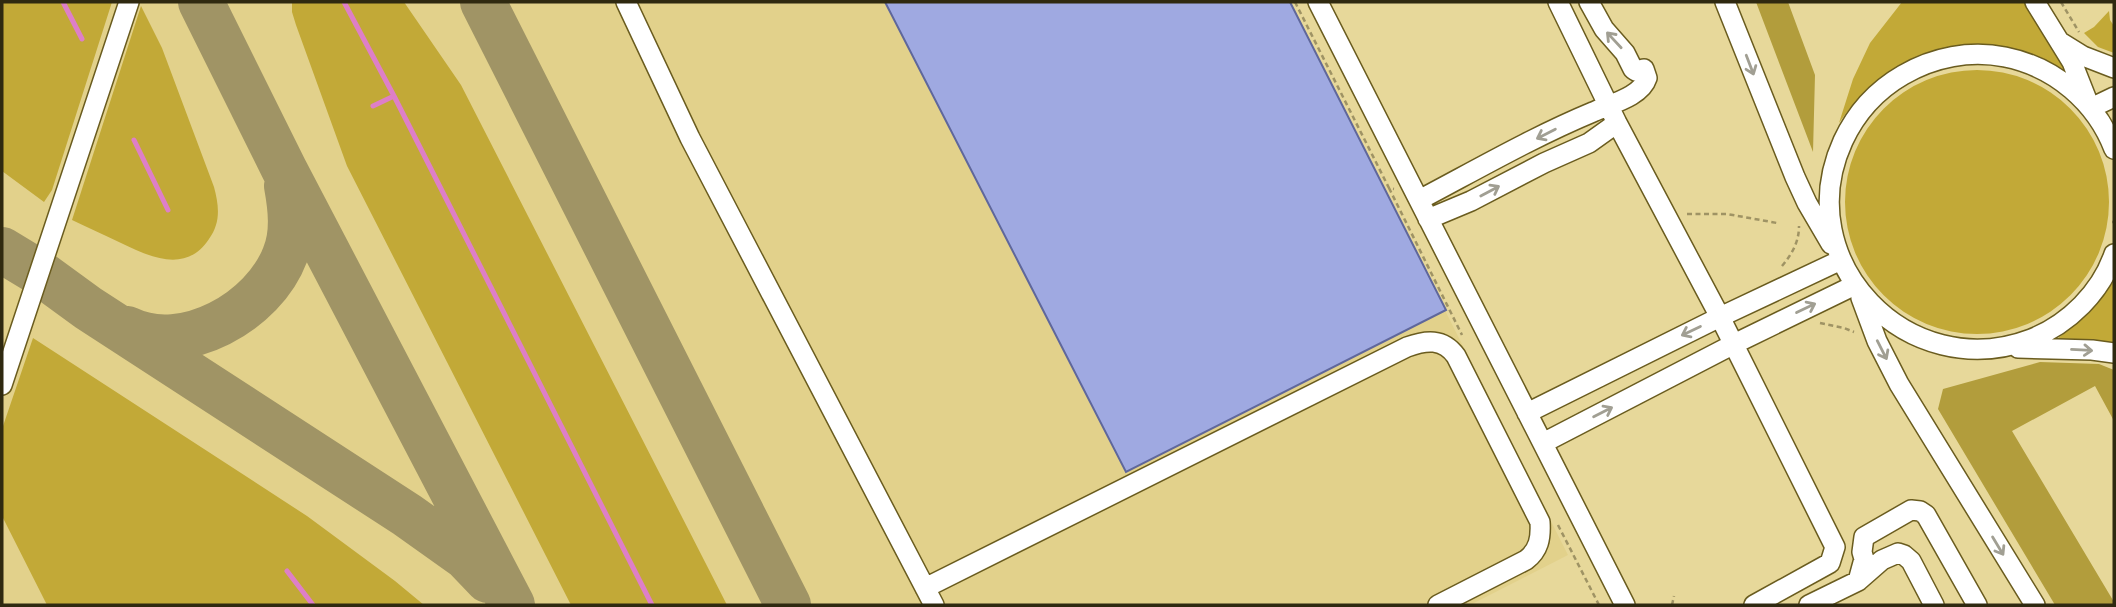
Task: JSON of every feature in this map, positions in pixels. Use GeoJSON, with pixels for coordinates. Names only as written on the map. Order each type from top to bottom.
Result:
{"type":"FeatureCollection","features":[{"type":"Feature","properties":{"kind":"street"},"geometry":{"type":"LineString","coordinates":[[2,385],[129,2]]}},
{"type":"Feature","properties":{"kind":"street"},"geometry":{"type":"LineString","coordinates":[[626,2],[690,138],[929,597],[1406,347],[1428,341],[1450,348],[1456,356],[1541,522],[1540,542],[1534,554],[1438,605]]}},
{"type":"Feature","properties":{"kind":"street"},"geometry":{"type":"LineString","coordinates":[[1318,2],[1625,605]]}},
{"type":"Feature","properties":{"kind":"street"},"geometry":{"type":"LineString","coordinates":[[1558,2],[1612,114],[1734,344],[1835,547],[1830,563],[1754,605]]}},
{"type":"Feature","properties":{"kind":"street"},"geometry":{"type":"LineString","coordinates":[[1428,219],[1471,201],[1588,143],[1612,114],[1643,87],[1647,78],[1644,69],[1633,69],[1625,53],[1604,29],[1589,2]]}},
{"type":"Feature","properties":{"kind":"street"},"geometry":{"type":"LineString","coordinates":[[1725,2],[1807,203],[1856,286],[1877,341],[1899,384],[2035,605]]}},
{"type":"Feature","properties":{"kind":"street"},"geometry":{"type":"LineString","coordinates":[[2035,2],[2072,62],[2091,108],[2114,149]]}},
{"type":"Feature","properties":{"kind":"street"},"geometry":{"type":"LineString","coordinates":[[2059,41],[2083,57],[2114,68]]}},
{"type":"Feature","properties":{"kind":"street"},"geometry":{"type":"LineString","coordinates":[[1841,259],[1830,213],[1836,159],[1846,135],[1861,112],[1878,93],[1899,77],[1948,57],[1974,54],[2000,56],[2026,63],[2050,74],[2072,89],[2091,108]]}},
{"type":"Feature","properties":{"kind":"street"},"geometry":{"type":"LineString","coordinates":[[2091,108],[2114,97]]}},
{"type":"Feature","properties":{"kind":"street"},"geometry":{"type":"LineString","coordinates":[[1419,200],[1564,125],[1612,114]]}},
{"type":"Feature","properties":{"kind":"street"},"geometry":{"type":"LineString","coordinates":[[2000,348],[2036,337],[2067,318],[2094,291],[2114,254]]}},
{"type":"Feature","properties":{"kind":"street"},"geometry":{"type":"LineString","coordinates":[[1527,413],[1841,259]]}},
{"type":"Feature","properties":{"kind":"street"},"geometry":{"type":"LineString","coordinates":[[1856,286],[1886,318],[1924,340],[1956,348],[2092,350],[2114,353]]}},
{"type":"Feature","properties":{"kind":"street"},"geometry":{"type":"LineString","coordinates":[[1543,443],[1734,344],[1856,286]]}},
{"type":"Feature","properties":{"kind":"street"},"geometry":{"type":"LineString","coordinates":[[1858,581],[1864,559],[1864,537],[1911,510],[1920,511],[1926,515],[1977,605]]}},
{"type":"Feature","properties":{"kind":"street"},"geometry":{"type":"LineString","coordinates":[[1809,605],[1858,581],[1882,560],[1898,554],[1904,555],[1910,561],[1934,605]]}},
{"type":"Feature","properties":{"kind":"path"},"geometry":{"type":"LineString","coordinates":[[1668,219],[1693,213],[1727,214],[1777,223]]}},
{"type":"Feature","properties":{"kind":"path"},"geometry":{"type":"LineString","coordinates":[[1781,267],[1794,251],[1799,223]]}},
{"type":"Feature","properties":{"kind":"path"},"geometry":{"type":"LineString","coordinates":[[1813,323],[1844,328],[1860,335]]}},
{"type":"Feature","properties":{"kind":"path"},"geometry":{"type":"LineString","coordinates":[[1672,605],[1674,596]]}},
{"type":"Feature","properties":{"kind":"shaded area"},"geometry":{"type":"Polygon","coordinates":[[[2,2],[1290,2],[1568,555],[1470,605],[2,605],[2,2]]]}},
{"type":"Feature","properties":{"kind":"shaded area"},"geometry":{"type":"Polygon","coordinates":[[[2,2],[112,2],[52,190],[44,202],[2,171],[2,2]]]}},
{"type":"Feature","properties":{"kind":"shaded area"},"geometry":{"type":"Polygon","coordinates":[[[292,2],[404,2],[461,85],[727,605],[571,605],[347,166],[296,25],[292,2]]]}},
{"type":"Feature","properties":{"kind":"shaded area"},"geometry":{"type":"Polygon","coordinates":[[[1756,2],[1788,2],[1815,75],[1813,152],[1756,2]]]}},
{"type":"Feature","properties":{"kind":"shaded area"},"geometry":{"type":"Polygon","coordinates":[[[1902,2],[2024,2],[2067,71],[2011,48],[1985,44],[1960,45],[1937,50],[1892,70],[1855,103],[1839,123],[1853,79],[1870,43],[1902,2]]]}},
{"type":"Feature","properties":{"kind":"shaded area"},"geometry":{"type":"Polygon","coordinates":[[[141,6],[162,48],[217,201],[218,214],[213,233],[200,250],[179,259],[144,253],[72,220],[141,6]]]}},
{"type":"Feature","properties":{"kind":"shaded area"},"geometry":{"type":"Polygon","coordinates":[[[2109,11],[2114,26],[2114,53],[2098,47],[2084,33],[2094,27],[2109,11]]]}},
{"type":"Feature","properties":{"kind":"shaded area"},"geometry":{"type":"Polygon","coordinates":[[[1964,70],[1990,70],[2015,75],[2039,85],[2071,108],[2099,151],[2107,176],[2107,228],[2099,253],[2071,296],[2039,319],[2015,329],[1990,334],[1964,334],[1939,329],[1915,319],[1883,296],[1860,264],[1850,240],[1845,215],[1845,189],[1850,164],[1860,140],[1883,108],[1915,85],[1939,75],[1964,70]]]}},
{"type":"Feature","properties":{"kind":"shaded area"},"geometry":{"type":"Polygon","coordinates":[[[2114,281],[2114,342],[2057,339],[2089,313],[2114,281]]]}},
{"type":"Feature","properties":{"kind":"shaded area"},"geometry":{"type":"Polygon","coordinates":[[[33,338],[307,516],[424,605],[47,605],[2,516],[2,429],[33,338]]]}},
{"type":"Feature","properties":{"kind":"shaded area"},"geometry":{"type":"Polygon","coordinates":[[[2040,362],[2099,364],[2114,370],[2114,421],[2095,386],[2012,431],[2114,605],[2055,605],[1938,409],[1943,389],[2040,362]]]}},
{"type":"Feature","properties":{"kind":"building"},"geometry":{"type":"Polygon","coordinates":[[[885,2],[1290,2],[1446,310],[1126,472],[885,2]]]}},
{"type":"Feature","properties":{"kind":"waterway"},"geometry":{"type":"LineString","coordinates":[[63,2],[82,39]]}},
{"type":"Feature","properties":{"kind":"waterway"},"geometry":{"type":"LineString","coordinates":[[344,2],[394,96],[373,106]]}},
{"type":"Feature","properties":{"kind":"waterway"},"geometry":{"type":"LineString","coordinates":[[394,96],[652,605]]}},
{"type":"Feature","properties":{"kind":"waterway"},"geometry":{"type":"LineString","coordinates":[[134,140],[168,210]]}},
{"type":"Feature","properties":{"kind":"waterway"},"geometry":{"type":"LineString","coordinates":[[287,571],[313,605]]}},
{"type":"Feature","properties":{"kind":"taxiway"},"geometry":{"type":"LineString","coordinates":[[201,2],[284,169],[512,605]]}},
{"type":"Feature","properties":{"kind":"taxiway"},"geometry":{"type":"LineString","coordinates":[[483,2],[788,605]]}},
{"type":"Feature","properties":{"kind":"taxiway"},"geometry":{"type":"LineString","coordinates":[[127,329],[149,336],[173,337],[197,333],[220,324],[259,294],[275,275],[288,247],[291,220],[287,186]]}},
{"type":"Feature","properties":{"kind":"taxiway"},"geometry":{"type":"LineString","coordinates":[[2,250],[407,515],[466,557],[488,580]]}}]}
